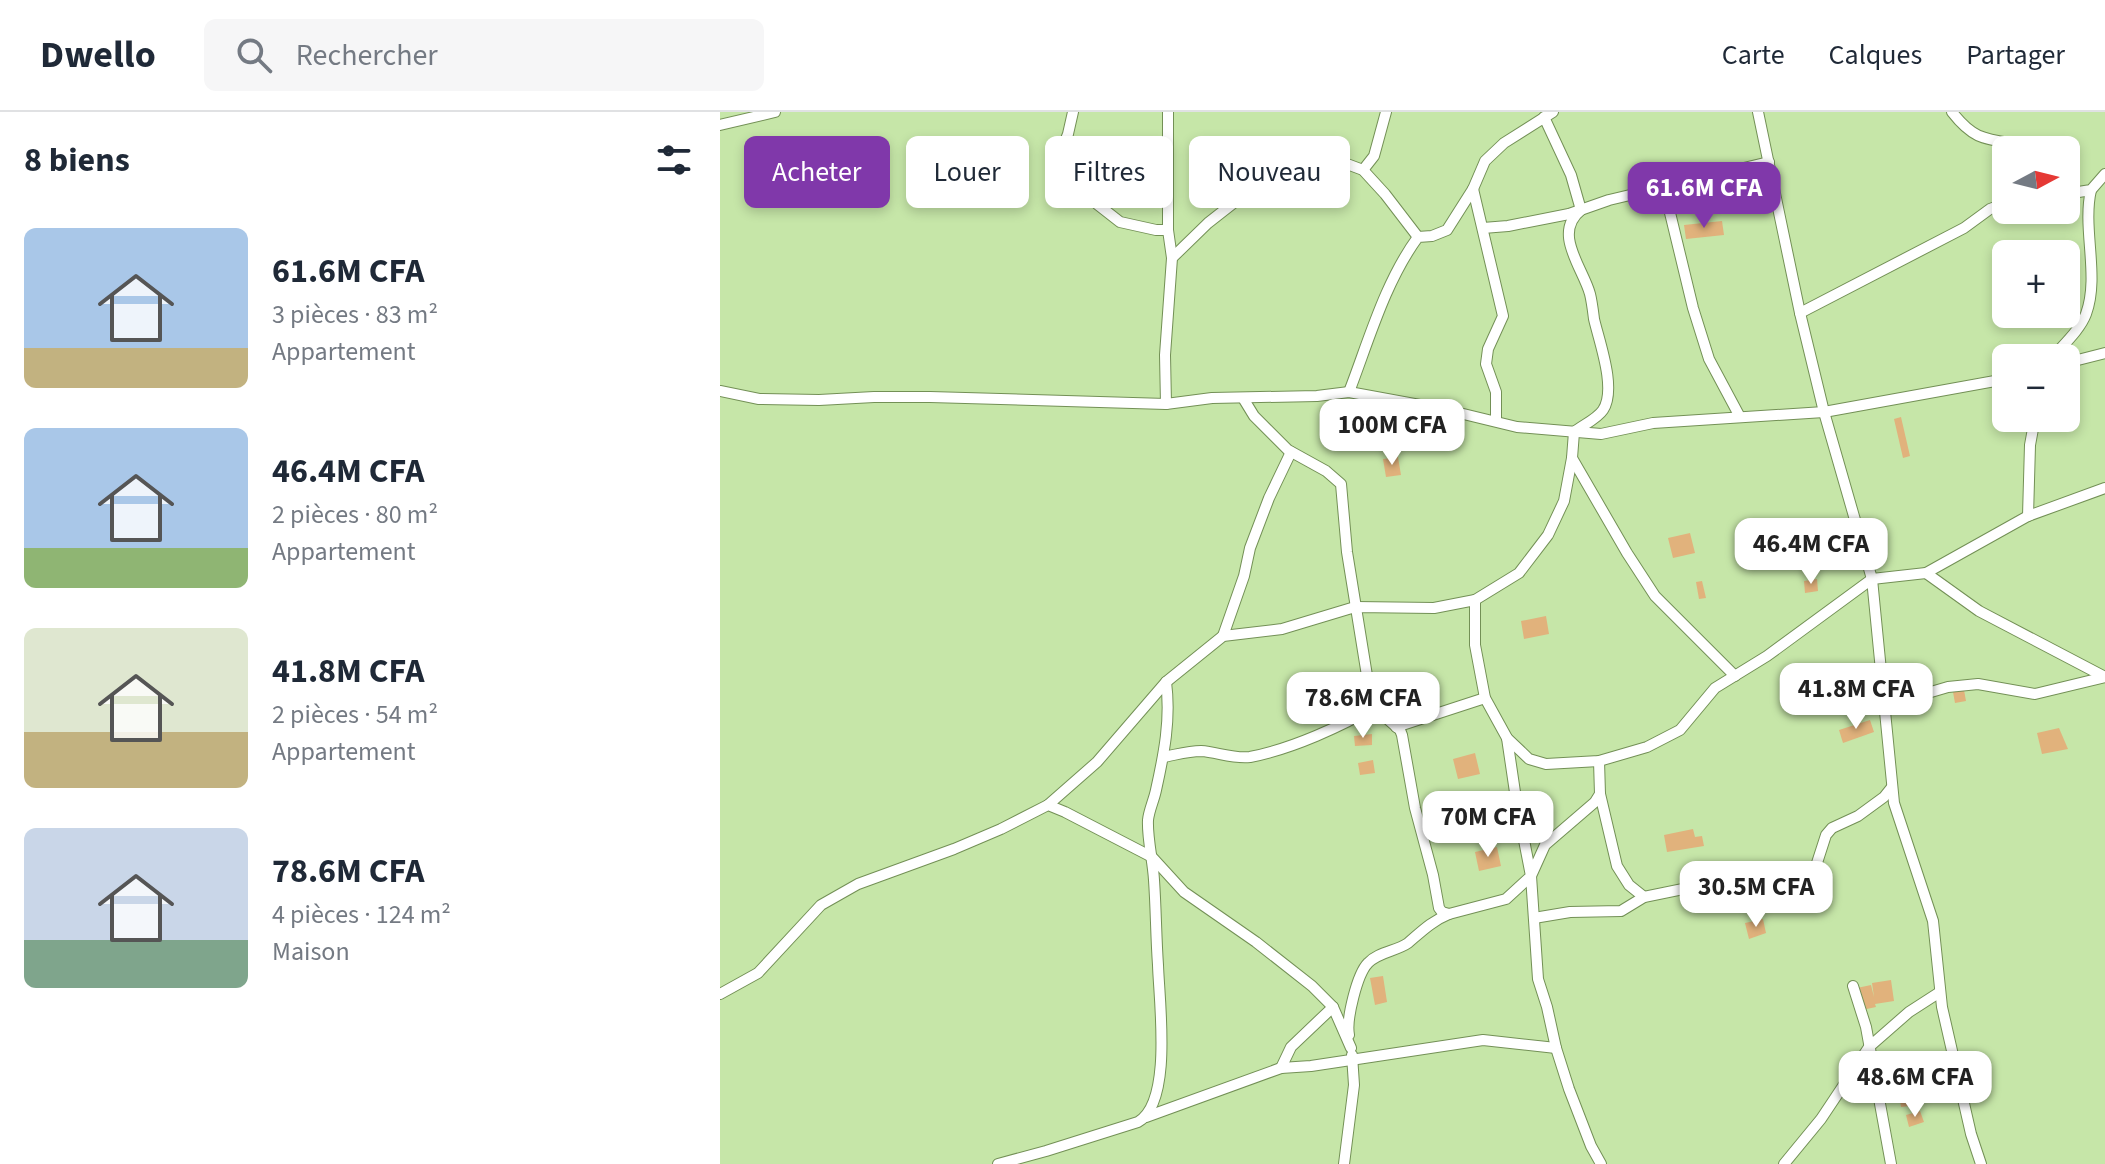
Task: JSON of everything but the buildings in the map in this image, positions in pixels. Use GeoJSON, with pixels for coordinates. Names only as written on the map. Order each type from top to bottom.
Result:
{"type":"FeatureCollection","features":[{"type":"Feature","properties":{"kind":"street"},"geometry":{"type":"LineString","coordinates":[[720,125],[775,112]]}},
{"type":"Feature","properties":{"kind":"street"},"geometry":{"type":"LineString","coordinates":[[1073,112],[1060,154],[1063,170],[1120,222],[1168,230]]}},
{"type":"Feature","properties":{"kind":"street"},"geometry":{"type":"LineString","coordinates":[[1166,404],[1165,355],[1172,258],[1168,230],[1168,112]]}},
{"type":"Feature","properties":{"kind":"street"},"geometry":{"type":"LineString","coordinates":[[1363,170],[1374,156],[1386,112]]}},
{"type":"Feature","properties":{"kind":"street"},"geometry":{"type":"LineString","coordinates":[[1758,112],[1824,412],[1872,579],[1894,803],[1933,921],[1940,992],[1965,1110],[1981,1164]]}},
{"type":"Feature","properties":{"kind":"street"},"geometry":{"type":"LineString","coordinates":[[1952,112],[1973,135],[1992,141]]}},
{"type":"Feature","properties":{"kind":"street"},"geometry":{"type":"LineString","coordinates":[[1418,237],[1447,230],[1473,189],[1485,161],[1504,143],[1549,115],[1581,210]]}},
{"type":"Feature","properties":{"kind":"street"},"geometry":{"type":"LineString","coordinates":[[1483,228],[1508,226],[1581,210],[1609,200],[1769,162]]}},
{"type":"Feature","properties":{"kind":"street"},"geometry":{"type":"LineString","coordinates":[[1172,258],[1208,223],[1245,194],[1288,170],[1347,164],[1363,170],[1418,237]]}},
{"type":"Feature","properties":{"kind":"street"},"geometry":{"type":"LineString","coordinates":[[2063,344],[2086,315],[2090,290],[2088,204],[2091,190],[2105,174]]}},
{"type":"Feature","properties":{"kind":"street"},"geometry":{"type":"LineString","coordinates":[[1664,188],[1693,308],[1709,359],[1740,417]]}},
{"type":"Feature","properties":{"kind":"street"},"geometry":{"type":"LineString","coordinates":[[1473,189],[1503,316],[1488,349],[1486,364],[1496,392],[1496,421]]}},
{"type":"Feature","properties":{"kind":"street"},"geometry":{"type":"LineString","coordinates":[[2080,192],[2091,190]]}},
{"type":"Feature","properties":{"kind":"street"},"geometry":{"type":"LineString","coordinates":[[1800,313],[1964,228],[1992,208]]}},
{"type":"Feature","properties":{"kind":"street"},"geometry":{"type":"LineString","coordinates":[[1574,432],[1602,412],[1607,402],[1604,354],[1590,292],[1569,239],[1569,224],[1581,210]]}},
{"type":"Feature","properties":{"kind":"street"},"geometry":{"type":"LineString","coordinates":[[1349,392],[1390,287],[1405,255],[1418,237]]}},
{"type":"Feature","properties":{"kind":"street"},"geometry":{"type":"LineString","coordinates":[[2080,359],[2105,353]]}},
{"type":"Feature","properties":{"kind":"street"},"geometry":{"type":"LineString","coordinates":[[720,391],[759,399],[930,397],[1166,404],[1212,398],[1317,396],[1349,392],[1517,427],[1601,434],[1653,423],[1824,412],[1992,382]]}},
{"type":"Feature","properties":{"kind":"street"},"geometry":{"type":"LineString","coordinates":[[1243,398],[1254,416],[1291,452],[1326,471],[1341,484],[1347,552],[1369,688],[1384,716],[1402,735],[1415,808],[1439,908],[1449,914]]}},
{"type":"Feature","properties":{"kind":"street"},"geometry":{"type":"LineString","coordinates":[[1223,636],[1282,629],[1355,607],[1434,608],[1475,600],[1519,573],[1548,535],[1564,501],[1574,432]]}},
{"type":"Feature","properties":{"kind":"street"},"geometry":{"type":"LineString","coordinates":[[2028,516],[2032,432]]}},
{"type":"Feature","properties":{"kind":"street"},"geometry":{"type":"LineString","coordinates":[[720,994],[758,973],[821,905],[858,884],[954,849],[1048,805],[1097,762],[1166,682],[1223,636],[1244,576],[1250,548],[1291,452]]}},
{"type":"Feature","properties":{"kind":"street"},"geometry":{"type":"LineString","coordinates":[[1572,458],[1655,596],[1735,676]]}},
{"type":"Feature","properties":{"kind":"street"},"geometry":{"type":"LineString","coordinates":[[1475,600],[1475,645],[1485,698],[1507,738],[1529,759],[1546,764],[1599,761],[1647,747],[1680,730],[1715,688],[1767,656],[1872,579],[1926,573],[2028,516],[2105,488]]}},
{"type":"Feature","properties":{"kind":"street"},"geometry":{"type":"LineString","coordinates":[[1926,573],[1979,611],[2105,677]]}},
{"type":"Feature","properties":{"kind":"street"},"geometry":{"type":"LineString","coordinates":[[1885,711],[1914,697],[1948,687],[1978,684],[2035,694],[2105,677]]}},
{"type":"Feature","properties":{"kind":"street"},"geometry":{"type":"LineString","coordinates":[[1146,1117],[1152,1106],[1162,1059],[1148,819],[1168,724],[1166,682]]}},
{"type":"Feature","properties":{"kind":"street"},"geometry":{"type":"LineString","coordinates":[[1396,727],[1485,698]]}},
{"type":"Feature","properties":{"kind":"street"},"geometry":{"type":"LineString","coordinates":[[1163,757],[1201,751],[1229,757],[1248,757],[1314,737],[1378,705]]}},
{"type":"Feature","properties":{"kind":"street"},"geometry":{"type":"LineString","coordinates":[[1507,738],[1531,876],[1538,979],[1569,1089],[1601,1164]]}},
{"type":"Feature","properties":{"kind":"street"},"geometry":{"type":"LineString","coordinates":[[1599,761],[1600,794],[1617,866],[1629,885],[1644,897]]}},
{"type":"Feature","properties":{"kind":"street"},"geometry":{"type":"LineString","coordinates":[[1534,918],[1570,912],[1621,911],[1644,897],[1732,883],[1748,876],[1785,877],[1805,873],[1816,866],[1826,835],[1832,828],[1858,816],[1884,797],[1892,787]]}},
{"type":"Feature","properties":{"kind":"street"},"geometry":{"type":"LineString","coordinates":[[1344,1164],[1354,1085],[1348,1028],[1355,994],[1367,964],[1405,945],[1436,919],[1506,899],[1531,876],[1545,845],[1595,802],[1600,794]]}},
{"type":"Feature","properties":{"kind":"street"},"geometry":{"type":"LineString","coordinates":[[1048,805],[1152,857],[1184,892],[1312,986],[1333,1007],[1351,1048]]}},
{"type":"Feature","properties":{"kind":"street"},"geometry":{"type":"LineString","coordinates":[[1853,986],[1866,1027],[1891,1164]]}},
{"type":"Feature","properties":{"kind":"street"},"geometry":{"type":"LineString","coordinates":[[1784,1164],[1821,1119],[1869,1047],[1909,1012],[1940,992]]}},
{"type":"Feature","properties":{"kind":"street"},"geometry":{"type":"LineString","coordinates":[[1281,1068],[1291,1047],[1333,1007]]}},
{"type":"Feature","properties":{"kind":"street"},"geometry":{"type":"LineString","coordinates":[[998,1164],[1138,1122],[1281,1068],[1483,1040],[1556,1048]]}}]}
